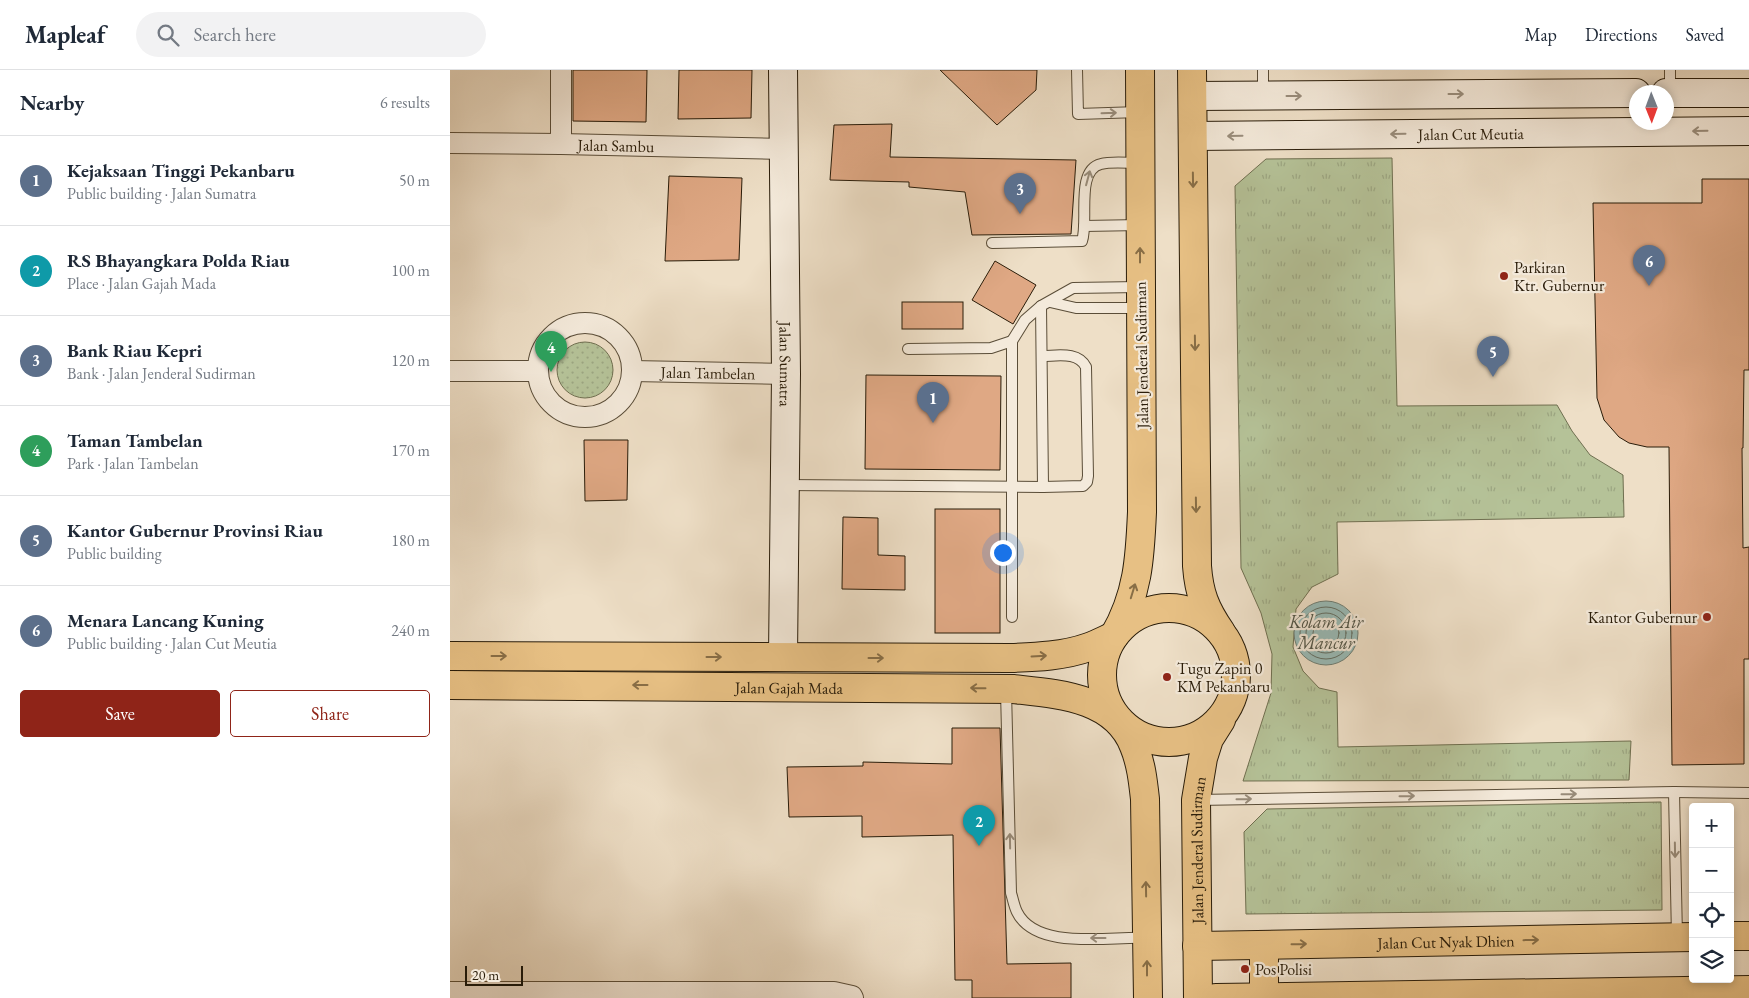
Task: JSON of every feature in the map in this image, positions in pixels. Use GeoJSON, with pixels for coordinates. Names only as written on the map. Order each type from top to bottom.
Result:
{"type":"FeatureCollection","features":[{"type":"Feature","properties":{"kind":"main road","name":"Jalan Jenderal Sudirman"},"geometry":{"type":"LineString","coordinates":[[1114,636],[1129,606],[1136,584],[1140,560],[1142,512],[1140,70]]}},
{"type":"Feature","properties":{"kind":"main road"},"geometry":{"type":"LineString","coordinates":[[1120,722],[1133,732],[1149,740],[1168,743],[1185,741],[1202,734],[1216,723],[1227,710],[1234,695],[1237,678],[1232,654],[1202,599],[1197,566],[1192,83]]}},
{"type":"Feature","properties":{"kind":"main road"},"geometry":{"type":"LineString","coordinates":[[1148,998],[1145,799],[1142,774],[1134,745],[1109,708],[1101,679],[1102,664],[1107,646],[1114,636],[1125,624],[1144,613],[1166,608],[1188,611],[1208,621],[1221,632]]}},
{"type":"Feature","properties":{"kind":"main road","name":"Jalan Gajah Mada"},"geometry":{"type":"LineString","coordinates":[[450,656],[1010,658],[1050,656],[1089,647],[1114,636]]}},
{"type":"Feature","properties":{"kind":"main road"},"geometry":{"type":"LineString","coordinates":[[678,657],[678,685]]}},
{"type":"Feature","properties":{"kind":"main road","name":"Jalan Gajah Mada"},"geometry":{"type":"LineString","coordinates":[[450,685],[1006,688],[1055,693],[1078,699],[1103,709],[1120,722]]}},
{"type":"Feature","properties":{"kind":"main road","name":"Jalan Jenderal Sudirman"},"geometry":{"type":"LineString","coordinates":[[1198,998],[1196,800],[1203,758],[1209,739],[1227,710]]}},
{"type":"Feature","properties":{"kind":"main road"},"geometry":{"type":"LineString","coordinates":[[1734,936],[1749,936]]}},
{"type":"Feature","properties":{"kind":"main road","name":"Jalan Cut Nyak Dhien"},"geometry":{"type":"LineString","coordinates":[[1198,946],[1685,937]]}},
{"type":"Feature","properties":{"kind":"main road"},"geometry":{"type":"LineString","coordinates":[[1264,945],[1264,997]]}},
{"type":"Feature","properties":{"kind":"main road"},"geometry":{"type":"LineString","coordinates":[[1216,998],[1749,990]]}},
{"type":"Feature","properties":{"kind":"street"},"geometry":{"type":"LineString","coordinates":[[561,70],[561,144]]}},
{"type":"Feature","properties":{"kind":"street","name":"Jalan Sumatra"},"geometry":{"type":"LineString","coordinates":[[783,70],[786,374],[783,657]]}},
{"type":"Feature","properties":{"kind":"street"},"geometry":{"type":"LineString","coordinates":[[1192,83],[1263,83],[1629,93]]}},
{"type":"Feature","properties":{"kind":"street"},"geometry":{"type":"LineString","coordinates":[[1674,85],[1739,85],[1742,131]]}},
{"type":"Feature","properties":{"kind":"street","name":"Jalan Cut Meutia"},"geometry":{"type":"LineString","coordinates":[[1193,136],[1742,131]]}},
{"type":"Feature","properties":{"kind":"street","name":"Jalan Sambu"},"geometry":{"type":"LineString","coordinates":[[450,143],[783,149]]}},
{"type":"Feature","properties":{"kind":"street"},"geometry":{"type":"LineString","coordinates":[[585,323],[599,325],[613,332],[623,342],[630,356],[632,370],[629,386],[621,400],[609,411],[593,417],[577,417],[561,411],[549,401],[540,387],[537,371],[539,356],[546,343],[556,332],[570,325],[585,323]]}},
{"type":"Feature","properties":{"kind":"street","name":"Jalan Tambelan"},"geometry":{"type":"LineString","coordinates":[[632,370],[786,374]]}},
{"type":"Feature","properties":{"kind":"street"},"geometry":{"type":"LineString","coordinates":[[450,372],[537,371]]}},
{"type":"Feature","properties":{"kind":"street"},"geometry":{"type":"LineString","coordinates":[[450,992],[843,995]]}},
{"type":"Feature","properties":{"kind":"lane"},"geometry":{"type":"LineString","coordinates":[[1077,70],[1078,114],[1140,112]]}},
{"type":"Feature","properties":{"kind":"lane"},"geometry":{"type":"LineString","coordinates":[[992,243],[1082,241],[1086,179],[1089,170],[1100,164],[1140,163]]}},
{"type":"Feature","properties":{"kind":"lane"},"geometry":{"type":"LineString","coordinates":[[1084,226],[1140,225]]}},
{"type":"Feature","properties":{"kind":"lane"},"geometry":{"type":"LineString","coordinates":[[1012,617],[1012,341],[1025,320],[1046,304],[1073,288],[1140,298]]}},
{"type":"Feature","properties":{"kind":"lane"},"geometry":{"type":"LineString","coordinates":[[1046,304],[1076,308],[1140,298]]}},
{"type":"Feature","properties":{"kind":"lane"},"geometry":{"type":"LineString","coordinates":[[1043,487],[1042,356],[1046,304]]}},
{"type":"Feature","properties":{"kind":"lane"},"geometry":{"type":"LineString","coordinates":[[908,348],[991,348],[1012,341]]}},
{"type":"Feature","properties":{"kind":"lane"},"geometry":{"type":"LineString","coordinates":[[784,485],[1083,486],[1087,482],[1088,476],[1086,367],[1084,362],[1074,356],[1042,356]]}},
{"type":"Feature","properties":{"kind":"lane"},"geometry":{"type":"LineString","coordinates":[[1006,688],[1011,893],[1017,912],[1028,925],[1043,934],[1064,938],[1147,938]]}},
{"type":"Feature","properties":{"kind":"lane"},"geometry":{"type":"LineString","coordinates":[[1196,800],[1674,792],[1749,793]]}},
{"type":"Feature","properties":{"kind":"lane"},"geometry":{"type":"LineString","coordinates":[[1674,792],[1685,937]]}},
{"type":"Feature","properties":{"kind":"green space"},"geometry":{"type":"Polygon","coordinates":[[[1392,158],[1397,406],[1557,405],[1572,431],[1590,455],[1623,475],[1624,517],[1337,522],[1338,574],[1312,587],[1296,609],[1293,647],[1303,671],[1319,688],[1337,692],[1338,747],[1631,741],[1629,780],[1243,781],[1271,693],[1272,654],[1261,613],[1241,568],[1235,186],[1266,159],[1392,158]]]}},
{"type":"Feature","properties":{"kind":"green space"},"geometry":{"type":"Polygon","coordinates":[[[585,342],[596,344],[605,350],[611,359],[613,370],[611,381],[605,390],[596,396],[585,398],[574,396],[565,390],[559,381],[557,370],[559,359],[565,350],[574,344],[585,342]]]}},
{"type":"Feature","properties":{"kind":"green space"},"geometry":{"type":"Polygon","coordinates":[[[1661,802],[1662,910],[1246,914],[1244,832],[1267,809],[1661,802]]]}},
{"type":"Feature","properties":{"kind":"water","name":"Kolam Air Mancur"},"geometry":{"type":"Polygon","coordinates":[[[1326,601],[1344,607],[1352,615],[1358,633],[1352,651],[1344,659],[1326,665],[1308,659],[1300,651],[1294,633],[1300,615],[1308,607],[1326,601]]]}},
{"type":"Feature","properties":{"kind":"building"},"geometry":{"type":"Polygon","coordinates":[[[573,70],[647,70],[646,122],[573,121],[573,70]]]}},
{"type":"Feature","properties":{"kind":"building"},"geometry":{"type":"Polygon","coordinates":[[[679,70],[752,70],[751,118],[678,119],[679,70]]]}},
{"type":"Feature","properties":{"kind":"building"},"geometry":{"type":"Polygon","coordinates":[[[940,70],[1037,70],[1036,90],[997,125],[940,70]]]}},
{"type":"Feature","properties":{"kind":"building"},"geometry":{"type":"Polygon","coordinates":[[[892,124],[890,157],[1076,160],[1071,234],[972,235],[965,192],[909,187],[909,182],[830,180],[834,125],[892,124]]]}},
{"type":"Feature","properties":{"kind":"building"},"geometry":{"type":"Polygon","coordinates":[[[669,176],[742,178],[739,260],[665,261],[669,176]]]}},
{"type":"Feature","properties":{"kind":"building"},"geometry":{"type":"Polygon","coordinates":[[[1702,179],[1749,179],[1749,370],[1744,370],[1742,448],[1743,548],[1749,547],[1749,659],[1744,659],[1744,764],[1672,765],[1669,447],[1647,447],[1629,443],[1619,437],[1604,420],[1597,398],[1593,203],[1702,203],[1702,179]]]}},
{"type":"Feature","properties":{"kind":"building"},"geometry":{"type":"Polygon","coordinates":[[[995,261],[1036,285],[1013,324],[972,300],[995,261]]]}},
{"type":"Feature","properties":{"kind":"building"},"geometry":{"type":"Polygon","coordinates":[[[902,302],[963,302],[963,329],[902,329],[902,302]]]}},
{"type":"Feature","properties":{"kind":"building"},"geometry":{"type":"Polygon","coordinates":[[[866,375],[1001,376],[1000,470],[865,469],[866,375]]]}},
{"type":"Feature","properties":{"kind":"building"},"geometry":{"type":"Polygon","coordinates":[[[584,440],[628,440],[627,500],[585,501],[584,440]]]}},
{"type":"Feature","properties":{"kind":"building"},"geometry":{"type":"Polygon","coordinates":[[[935,509],[1000,509],[1000,633],[935,633],[935,509]]]}},
{"type":"Feature","properties":{"kind":"building"},"geometry":{"type":"Polygon","coordinates":[[[843,517],[878,518],[878,555],[905,556],[905,590],[842,589],[843,517]]]}},
{"type":"Feature","properties":{"kind":"building"},"geometry":{"type":"Polygon","coordinates":[[[952,728],[1000,728],[1007,964],[1071,963],[1071,998],[972,998],[972,980],[955,980],[953,835],[862,837],[862,816],[789,817],[787,767],[863,766],[863,762],[952,764],[952,728]]]}},
{"type":"Feature","properties":{"kind":"place","name":"Bank Riau Kepri"},"geometry":{"type":"Point","coordinates":[1020,214]}},
{"type":"Feature","properties":{"kind":"place","name":"Parkiran Ktr. Gubernur"},"geometry":{"type":"Point","coordinates":[1504,276]}},
{"type":"Feature","properties":{"kind":"place","name":"Menara Lancang Kuning"},"geometry":{"type":"Point","coordinates":[1649,286]}},
{"type":"Feature","properties":{"kind":"place","name":"Taman Tambelan"},"geometry":{"type":"Point","coordinates":[551,372]}},
{"type":"Feature","properties":{"kind":"place","name":"Kantor Gubernur Provinsi Riau"},"geometry":{"type":"Point","coordinates":[1493,377]}},
{"type":"Feature","properties":{"kind":"place","name":"Kejaksaan Tinggi Pekanbaru"},"geometry":{"type":"Point","coordinates":[933,423]}},
{"type":"Feature","properties":{"kind":"place","name":"Kantor Gubernur"},"geometry":{"type":"Point","coordinates":[1707,617]}},
{"type":"Feature","properties":{"kind":"place","name":"Tugu Zapin 0 KM Pekanbaru"},"geometry":{"type":"Point","coordinates":[1167,677]}},
{"type":"Feature","properties":{"kind":"place","name":"RS Bhayangkara Polda Riau"},"geometry":{"type":"Point","coordinates":[979,846]}},
{"type":"Feature","properties":{"kind":"place","name":"Pos Polisi"},"geometry":{"type":"Point","coordinates":[1245,969]}}]}
